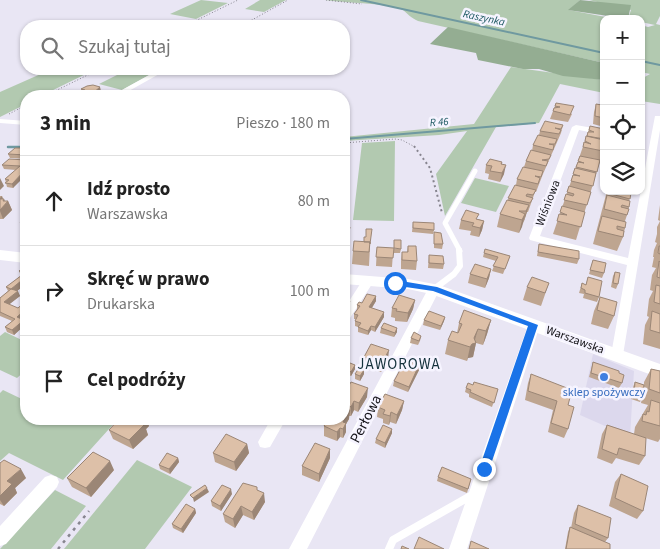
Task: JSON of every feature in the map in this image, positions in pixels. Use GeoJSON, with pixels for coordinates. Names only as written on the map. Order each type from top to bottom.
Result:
{"type":"FeatureCollection","features":[{"type":"Feature","properties":{"kind":"street"},"geometry":{"type":"LineString","coordinates":[[126,90],[154,75]]}},
{"type":"Feature","properties":{"kind":"street"},"geometry":{"type":"LineString","coordinates":[[617,356],[658,118]]}},
{"type":"Feature","properties":{"kind":"street"},"geometry":{"type":"LineString","coordinates":[[0,121],[20,123]]}},
{"type":"Feature","properties":{"kind":"street","name":"Wiśniowa"},"geometry":{"type":"LineString","coordinates":[[600,131],[576,127],[534,238],[633,263]]}},
{"type":"Feature","properties":{"kind":"street"},"geometry":{"type":"LineString","coordinates":[[645,141],[653,142]]}},
{"type":"Feature","properties":{"kind":"street"},"geometry":{"type":"LineString","coordinates":[[0,255],[20,257]]}},
{"type":"Feature","properties":{"kind":"street","name":"Warszawska"},"geometry":{"type":"LineString","coordinates":[[350,280],[434,289],[660,372]]}},
{"type":"Feature","properties":{"kind":"street"},"geometry":{"type":"LineString","coordinates":[[350,309],[368,281]]}},
{"type":"Feature","properties":{"kind":"street","name":"Perłowa"},"geometry":{"type":"LineString","coordinates":[[298,549],[434,289]]}},
{"type":"Feature","properties":{"kind":"street"},"geometry":{"type":"LineString","coordinates":[[458,549],[534,325]]}},
{"type":"Feature","properties":{"kind":"street"},"geometry":{"type":"LineString","coordinates":[[265,442],[275,425]]}},
{"type":"Feature","properties":{"kind":"street"},"geometry":{"type":"LineString","coordinates":[[0,538],[51,482]]}},
{"type":"Feature","properties":{"kind":"lane"},"geometry":{"type":"LineString","coordinates":[[434,289],[457,272],[462,264],[461,253],[445,223],[475,171]]}},
{"type":"Feature","properties":{"kind":"lane"},"geometry":{"type":"LineString","coordinates":[[389,549],[393,540],[477,492]]}},
{"type":"Feature","properties":{"kind":"path"},"geometry":{"type":"LineString","coordinates":[[197,20],[238,0]]}},
{"type":"Feature","properties":{"kind":"path"},"geometry":{"type":"LineString","coordinates":[[252,20],[288,0]]}},
{"type":"Feature","properties":{"kind":"path"},"geometry":{"type":"LineString","coordinates":[[326,0],[362,4]]}},
{"type":"Feature","properties":{"kind":"path"},"geometry":{"type":"LineString","coordinates":[[56,90],[87,75]]}},
{"type":"Feature","properties":{"kind":"path"},"geometry":{"type":"LineString","coordinates":[[9,114],[20,108]]}},
{"type":"Feature","properties":{"kind":"path"},"geometry":{"type":"LineString","coordinates":[[350,143],[395,139],[402,140],[413,146],[430,168],[445,223]]}},
{"type":"Feature","properties":{"kind":"path"},"geometry":{"type":"LineString","coordinates":[[58,549],[89,511]]}},
{"type":"Feature","properties":{"kind":"shaded area"},"geometry":{"type":"Polygon","coordinates":[[[593,354],[634,371],[630,437],[580,415],[593,354]]]}},
{"type":"Feature","properties":{"kind":"green space"},"geometry":{"type":"Polygon","coordinates":[[[201,0],[228,3],[196,19],[170,14],[201,0]]]}},
{"type":"Feature","properties":{"kind":"green space"},"geometry":{"type":"Polygon","coordinates":[[[260,0],[286,0],[264,12],[245,9],[260,0]]]}},
{"type":"Feature","properties":{"kind":"green space"},"geometry":{"type":"Polygon","coordinates":[[[325,0],[580,0],[569,10],[600,16],[600,62],[418,21],[403,10],[377,5],[325,0]]]}},
{"type":"Feature","properties":{"kind":"green space"},"geometry":{"type":"Polygon","coordinates":[[[580,0],[631,5],[629,15],[601,15],[568,10],[580,0]]]}},
{"type":"Feature","properties":{"kind":"green space"},"geometry":{"type":"Polygon","coordinates":[[[589,0],[660,0],[660,16],[656,24],[660,25],[660,104],[645,102],[645,77],[650,74],[645,73],[645,26],[655,25],[645,23],[645,15],[629,15],[631,10],[589,0]]]}},
{"type":"Feature","properties":{"kind":"green space"},"geometry":{"type":"Polygon","coordinates":[[[448,27],[600,62],[600,80],[563,76],[539,69],[523,69],[478,60],[476,53],[430,44],[448,27]]]}},
{"type":"Feature","properties":{"kind":"green space"},"geometry":{"type":"Polygon","coordinates":[[[511,67],[600,79],[600,92],[560,84],[539,123],[496,127],[445,216],[436,174],[467,131],[439,135],[350,141],[350,136],[474,124],[511,67]]]}},
{"type":"Feature","properties":{"kind":"green space"},"geometry":{"type":"Polygon","coordinates":[[[38,75],[84,75],[53,90],[20,90],[20,107],[0,117],[0,92],[38,75]]]}},
{"type":"Feature","properties":{"kind":"green space"},"geometry":{"type":"Polygon","coordinates":[[[117,75],[149,75],[122,90],[99,84],[117,75]]]}},
{"type":"Feature","properties":{"kind":"green space"},"geometry":{"type":"Polygon","coordinates":[[[395,141],[394,221],[353,220],[362,143],[395,141]]]}},
{"type":"Feature","properties":{"kind":"green space"},"geometry":{"type":"Polygon","coordinates":[[[475,178],[509,186],[496,212],[461,203],[475,178]]]}},
{"type":"Feature","properties":{"kind":"green space"},"geometry":{"type":"Polygon","coordinates":[[[5,332],[20,339],[20,375],[17,378],[0,370],[0,336],[5,332]]]}},
{"type":"Feature","properties":{"kind":"green space"},"geometry":{"type":"Polygon","coordinates":[[[3,390],[20,398],[20,425],[113,425],[63,480],[9,453],[0,461],[0,393],[3,390]]]}},
{"type":"Feature","properties":{"kind":"green space"},"geometry":{"type":"Polygon","coordinates":[[[137,460],[192,487],[145,549],[64,549],[137,460]]]}},
{"type":"Feature","properties":{"kind":"green space"},"geometry":{"type":"Polygon","coordinates":[[[55,490],[86,506],[51,549],[0,549],[55,490]]]}},
{"type":"Feature","properties":{"kind":"building"},"geometry":{"type":"Polygon","coordinates":[[[87,86],[100,87],[97,90],[81,89],[87,86]]]}},
{"type":"Feature","properties":{"kind":"building"},"geometry":{"type":"Polygon","coordinates":[[[556,103],[574,106],[570,115],[553,111],[554,108],[560,107],[555,106],[556,103]]]}},
{"type":"Feature","properties":{"kind":"building"},"geometry":{"type":"Polygon","coordinates":[[[596,104],[600,105],[600,117],[595,116],[596,104]]]}},
{"type":"Feature","properties":{"kind":"building"},"geometry":{"type":"Polygon","coordinates":[[[545,121],[563,125],[561,129],[555,128],[561,130],[559,134],[540,131],[545,121]]]}},
{"type":"Feature","properties":{"kind":"building"},"geometry":{"type":"Polygon","coordinates":[[[590,126],[600,128],[600,138],[587,136],[588,132],[594,132],[589,130],[590,126]]]}},
{"type":"Feature","properties":{"kind":"building"},"geometry":{"type":"Polygon","coordinates":[[[538,135],[557,139],[555,144],[549,144],[554,145],[553,150],[533,145],[538,135]]]}},
{"type":"Feature","properties":{"kind":"building"},"geometry":{"type":"Polygon","coordinates":[[[586,136],[600,139],[600,150],[583,147],[584,142],[591,144],[585,141],[586,136]]]}},
{"type":"Feature","properties":{"kind":"building"},"geometry":{"type":"Polygon","coordinates":[[[15,148],[20,148],[20,155],[8,154],[15,148]]]}},
{"type":"Feature","properties":{"kind":"building"},"geometry":{"type":"Polygon","coordinates":[[[531,150],[551,155],[549,159],[542,160],[548,161],[546,166],[526,161],[531,150]]]}},
{"type":"Feature","properties":{"kind":"building"},"geometry":{"type":"Polygon","coordinates":[[[580,156],[600,160],[597,172],[576,167],[578,162],[584,163],[578,161],[580,156]]]}},
{"type":"Feature","properties":{"kind":"building"},"geometry":{"type":"Polygon","coordinates":[[[9,159],[20,160],[20,166],[2,165],[9,159]]]}},
{"type":"Feature","properties":{"kind":"building"},"geometry":{"type":"Polygon","coordinates":[[[490,159],[506,165],[502,173],[490,171],[492,166],[486,165],[490,159]]]}},
{"type":"Feature","properties":{"kind":"building"},"geometry":{"type":"Polygon","coordinates":[[[20,166],[20,175],[12,184],[5,183],[9,180],[5,179],[20,166]]]}},
{"type":"Feature","properties":{"kind":"building"},"geometry":{"type":"Polygon","coordinates":[[[523,167],[543,171],[541,177],[535,176],[540,178],[538,184],[517,179],[523,167]]]}},
{"type":"Feature","properties":{"kind":"building"},"geometry":{"type":"Polygon","coordinates":[[[575,168],[596,173],[593,186],[571,181],[573,175],[580,176],[573,174],[575,168]]]}},
{"type":"Feature","properties":{"kind":"building"},"geometry":{"type":"Polygon","coordinates":[[[515,185],[536,190],[533,195],[527,194],[526,196],[533,198],[530,203],[508,198],[515,185]]]}},
{"type":"Feature","properties":{"kind":"building"},"geometry":{"type":"Polygon","coordinates":[[[569,186],[591,192],[587,205],[564,200],[566,194],[573,196],[574,194],[567,192],[569,186]]]}},
{"type":"Feature","properties":{"kind":"building"},"geometry":{"type":"Polygon","coordinates":[[[607,195],[630,201],[629,207],[622,205],[621,207],[629,209],[627,215],[604,209],[607,195]]]}},
{"type":"Feature","properties":{"kind":"building"},"geometry":{"type":"Polygon","coordinates":[[[615,195],[631,195],[630,199],[615,195]]]}},
{"type":"Feature","properties":{"kind":"building"},"geometry":{"type":"Polygon","coordinates":[[[0,199],[8,201],[0,210],[0,199]]]}},
{"type":"Feature","properties":{"kind":"building"},"geometry":{"type":"Polygon","coordinates":[[[507,200],[529,205],[526,211],[519,211],[525,214],[522,220],[500,214],[507,200]]]}},
{"type":"Feature","properties":{"kind":"building"},"geometry":{"type":"Polygon","coordinates":[[[562,206],[585,212],[581,227],[557,221],[559,214],[567,215],[560,212],[562,206]]]}},
{"type":"Feature","properties":{"kind":"building"},"geometry":{"type":"Polygon","coordinates":[[[466,210],[479,214],[476,219],[484,221],[480,228],[472,226],[474,223],[461,220],[466,210]]]}},
{"type":"Feature","properties":{"kind":"building"},"geometry":{"type":"Polygon","coordinates":[[[602,216],[626,222],[625,228],[617,226],[617,229],[624,231],[623,237],[598,231],[602,216]]]}},
{"type":"Feature","properties":{"kind":"building"},"geometry":{"type":"Polygon","coordinates":[[[413,222],[434,223],[434,230],[413,228],[413,222]]]}},
{"type":"Feature","properties":{"kind":"building"},"geometry":{"type":"Polygon","coordinates":[[[366,229],[372,229],[370,244],[370,242],[364,242],[366,229]]]}},
{"type":"Feature","properties":{"kind":"building"},"geometry":{"type":"Polygon","coordinates":[[[434,232],[441,233],[443,244],[434,244],[434,232]]]}},
{"type":"Feature","properties":{"kind":"building"},"geometry":{"type":"Polygon","coordinates":[[[394,240],[401,240],[401,249],[394,248],[394,240]]]}},
{"type":"Feature","properties":{"kind":"building"},"geometry":{"type":"Polygon","coordinates":[[[354,241],[370,242],[369,252],[353,251],[354,241]]]}},
{"type":"Feature","properties":{"kind":"building"},"geometry":{"type":"Polygon","coordinates":[[[539,244],[579,251],[579,259],[538,252],[539,244]]]}},
{"type":"Feature","properties":{"kind":"building"},"geometry":{"type":"Polygon","coordinates":[[[408,246],[416,246],[417,261],[402,260],[402,252],[408,252],[408,246]]]}},
{"type":"Feature","properties":{"kind":"building"},"geometry":{"type":"Polygon","coordinates":[[[377,247],[394,248],[393,258],[376,257],[377,247]]]}},
{"type":"Feature","properties":{"kind":"building"},"geometry":{"type":"Polygon","coordinates":[[[485,249],[510,256],[505,269],[493,266],[498,257],[484,253],[485,249]]]}},
{"type":"Feature","properties":{"kind":"building"},"geometry":{"type":"Polygon","coordinates":[[[429,255],[443,256],[444,264],[429,263],[429,255]]]}},
{"type":"Feature","properties":{"kind":"building"},"geometry":{"type":"Polygon","coordinates":[[[593,260],[606,263],[604,273],[590,270],[593,260]]]}},
{"type":"Feature","properties":{"kind":"building"},"geometry":{"type":"Polygon","coordinates":[[[660,262],[660,278],[657,277],[660,262]]]}},
{"type":"Feature","properties":{"kind":"building"},"geometry":{"type":"Polygon","coordinates":[[[475,264],[491,269],[487,279],[470,274],[475,264]]]}},
{"type":"Feature","properties":{"kind":"building"},"geometry":{"type":"Polygon","coordinates":[[[615,272],[620,273],[618,284],[613,283],[615,272]]]}},
{"type":"Feature","properties":{"kind":"building"},"geometry":{"type":"Polygon","coordinates":[[[20,276],[20,282],[11,289],[6,287],[20,276]]]}},
{"type":"Feature","properties":{"kind":"building"},"geometry":{"type":"Polygon","coordinates":[[[532,277],[549,283],[545,293],[527,287],[532,277]]]}},
{"type":"Feature","properties":{"kind":"building"},"geometry":{"type":"Polygon","coordinates":[[[588,277],[602,281],[599,297],[585,293],[585,290],[581,288],[582,283],[586,285],[588,277]]]}},
{"type":"Feature","properties":{"kind":"building"},"geometry":{"type":"Polygon","coordinates":[[[656,285],[660,286],[660,304],[654,302],[656,285]]]}},
{"type":"Feature","properties":{"kind":"building"},"geometry":{"type":"Polygon","coordinates":[[[11,289],[18,291],[4,302],[18,308],[20,306],[20,314],[17,317],[20,318],[20,323],[12,330],[5,327],[15,319],[0,312],[0,298],[11,289]]]}},
{"type":"Feature","properties":{"kind":"building"},"geometry":{"type":"Polygon","coordinates":[[[367,294],[376,296],[369,307],[384,312],[375,327],[371,326],[368,331],[358,327],[361,323],[355,321],[358,315],[354,314],[360,306],[357,305],[359,302],[362,303],[367,294]]]}},
{"type":"Feature","properties":{"kind":"building"},"geometry":{"type":"Polygon","coordinates":[[[399,295],[415,300],[408,313],[396,311],[397,309],[392,308],[399,295]]]}},
{"type":"Feature","properties":{"kind":"building"},"geometry":{"type":"Polygon","coordinates":[[[600,297],[617,302],[614,316],[597,310],[600,297]]]}},
{"type":"Feature","properties":{"kind":"building"},"geometry":{"type":"Polygon","coordinates":[[[464,310],[491,320],[486,331],[478,329],[474,338],[476,343],[470,347],[448,340],[452,331],[458,333],[462,324],[459,323],[464,310]]]}},
{"type":"Feature","properties":{"kind":"building"},"geometry":{"type":"Polygon","coordinates":[[[429,311],[445,317],[441,326],[424,320],[429,311]]]}},
{"type":"Feature","properties":{"kind":"building"},"geometry":{"type":"Polygon","coordinates":[[[652,311],[660,314],[660,333],[650,330],[652,311]]]}},
{"type":"Feature","properties":{"kind":"building"},"geometry":{"type":"Polygon","coordinates":[[[384,323],[397,328],[395,333],[381,328],[384,323]]]}},
{"type":"Feature","properties":{"kind":"building"},"geometry":{"type":"Polygon","coordinates":[[[414,332],[421,336],[419,341],[411,338],[414,332]]]}},
{"type":"Feature","properties":{"kind":"building"},"geometry":{"type":"Polygon","coordinates":[[[371,344],[389,350],[382,363],[364,357],[371,344]]]}},
{"type":"Feature","properties":{"kind":"building"},"geometry":{"type":"Polygon","coordinates":[[[404,360],[419,365],[409,387],[394,381],[400,370],[402,370],[404,360]]]}},
{"type":"Feature","properties":{"kind":"building"},"geometry":{"type":"Polygon","coordinates":[[[593,362],[619,371],[619,373],[624,375],[622,383],[591,373],[593,362]]]}},
{"type":"Feature","properties":{"kind":"building"},"geometry":{"type":"Polygon","coordinates":[[[350,363],[355,365],[350,371],[350,363]]]}},
{"type":"Feature","properties":{"kind":"building"},"geometry":{"type":"Polygon","coordinates":[[[359,368],[364,370],[360,376],[355,374],[359,368]]]}},
{"type":"Feature","properties":{"kind":"building"},"geometry":{"type":"Polygon","coordinates":[[[651,369],[660,371],[660,393],[649,389],[651,369]]]}},
{"type":"Feature","properties":{"kind":"building"},"geometry":{"type":"Polygon","coordinates":[[[531,374],[572,390],[568,405],[574,407],[568,429],[551,423],[557,401],[528,391],[531,374]]]}},
{"type":"Feature","properties":{"kind":"building"},"geometry":{"type":"Polygon","coordinates":[[[351,382],[368,388],[359,403],[354,401],[351,407],[350,406],[351,382]]]}},
{"type":"Feature","properties":{"kind":"building"},"geometry":{"type":"Polygon","coordinates":[[[474,382],[498,389],[494,403],[470,392],[471,390],[466,388],[468,383],[473,385],[474,382]]]}},
{"type":"Feature","properties":{"kind":"building"},"geometry":{"type":"Polygon","coordinates":[[[635,382],[644,385],[642,397],[634,394],[635,382]]]}},
{"type":"Feature","properties":{"kind":"building"},"geometry":{"type":"Polygon","coordinates":[[[385,394],[404,401],[397,415],[391,412],[390,416],[383,414],[385,410],[378,407],[385,394]]]}},
{"type":"Feature","properties":{"kind":"building"},"geometry":{"type":"Polygon","coordinates":[[[651,400],[660,403],[660,426],[642,421],[643,414],[646,415],[647,411],[649,412],[651,400]]]}},
{"type":"Feature","properties":{"kind":"building"},"geometry":{"type":"Polygon","coordinates":[[[114,425],[144,425],[129,440],[109,430],[114,425]]]}},
{"type":"Feature","properties":{"kind":"building"},"geometry":{"type":"Polygon","coordinates":[[[345,425],[343,429],[340,428],[337,432],[324,426],[345,425]]]}},
{"type":"Feature","properties":{"kind":"building"},"geometry":{"type":"Polygon","coordinates":[[[383,425],[392,429],[385,443],[376,439],[383,425]]]}},
{"type":"Feature","properties":{"kind":"building"},"geometry":{"type":"Polygon","coordinates":[[[607,425],[646,438],[645,456],[619,448],[617,455],[602,449],[607,425]]]}},
{"type":"Feature","properties":{"kind":"building"},"geometry":{"type":"Polygon","coordinates":[[[226,434],[247,444],[234,462],[213,453],[226,434]]]}},
{"type":"Feature","properties":{"kind":"building"},"geometry":{"type":"Polygon","coordinates":[[[315,443],[330,449],[319,474],[302,466],[315,443]]]}},
{"type":"Feature","properties":{"kind":"building"},"geometry":{"type":"Polygon","coordinates":[[[93,452],[110,461],[86,488],[67,478],[93,452]]]}},
{"type":"Feature","properties":{"kind":"building"},"geometry":{"type":"Polygon","coordinates":[[[167,453],[178,458],[169,469],[159,465],[167,453]]]}},
{"type":"Feature","properties":{"kind":"building"},"geometry":{"type":"Polygon","coordinates":[[[4,460],[21,469],[7,481],[12,484],[0,496],[0,463],[4,460]]]}},
{"type":"Feature","properties":{"kind":"building"},"geometry":{"type":"Polygon","coordinates":[[[442,467],[471,479],[468,489],[438,477],[442,467]]]}},
{"type":"Feature","properties":{"kind":"building"},"geometry":{"type":"Polygon","coordinates":[[[621,474],[648,486],[643,511],[615,498],[621,474]]]}},
{"type":"Feature","properties":{"kind":"building"},"geometry":{"type":"Polygon","coordinates":[[[243,483],[257,487],[257,490],[264,493],[252,512],[241,506],[233,519],[223,514],[243,483]]]}},
{"type":"Feature","properties":{"kind":"building"},"geometry":{"type":"Polygon","coordinates":[[[205,485],[207,488],[193,498],[190,495],[205,485]]]}},
{"type":"Feature","properties":{"kind":"building"},"geometry":{"type":"Polygon","coordinates":[[[222,485],[231,489],[220,506],[211,501],[222,485]]]}},
{"type":"Feature","properties":{"kind":"building"},"geometry":{"type":"Polygon","coordinates":[[[186,504],[195,509],[181,529],[172,524],[186,504]]]}},
{"type":"Feature","properties":{"kind":"building"},"geometry":{"type":"Polygon","coordinates":[[[578,505],[611,518],[608,538],[575,524],[578,505]]]}},
{"type":"Feature","properties":{"kind":"building"},"geometry":{"type":"Polygon","coordinates":[[[570,527],[610,544],[610,549],[566,549],[570,527]]]}},
{"type":"Feature","properties":{"kind":"building"},"geometry":{"type":"Polygon","coordinates":[[[419,537],[444,549],[414,549],[419,537]]]}},
{"type":"Feature","properties":{"kind":"building"},"geometry":{"type":"Polygon","coordinates":[[[471,541],[489,549],[469,549],[471,541]]]}},
{"type":"Feature","properties":{"kind":"waterway","name":"Raszynka"},"geometry":{"type":"LineString","coordinates":[[361,0],[600,52]]}},
{"type":"Feature","properties":{"kind":"waterway","name":"Raszynka"},"geometry":{"type":"LineString","coordinates":[[645,62],[660,65]]}},
{"type":"Feature","properties":{"kind":"waterway","name":"R 46"},"geometry":{"type":"LineString","coordinates":[[350,138],[535,123]]}},
{"type":"Feature","properties":{"kind":"waterway","name":"R 46"},"geometry":{"type":"LineString","coordinates":[[8,147],[20,147]]}},
{"type":"Feature","properties":{"kind":"place","name":"sklep spożywczy"},"geometry":{"type":"Point","coordinates":[604,377]}},
{"type":"Feature","properties":{"kind":"district","name":"JAWOROWA"},"geometry":{"type":"Point","coordinates":[399,364]}},
{"type":"Feature","properties":{"kind":"route"},"geometry":{"type":"LineString","coordinates":[[395,283],[434,289],[534,325],[484,469]]}}]}
